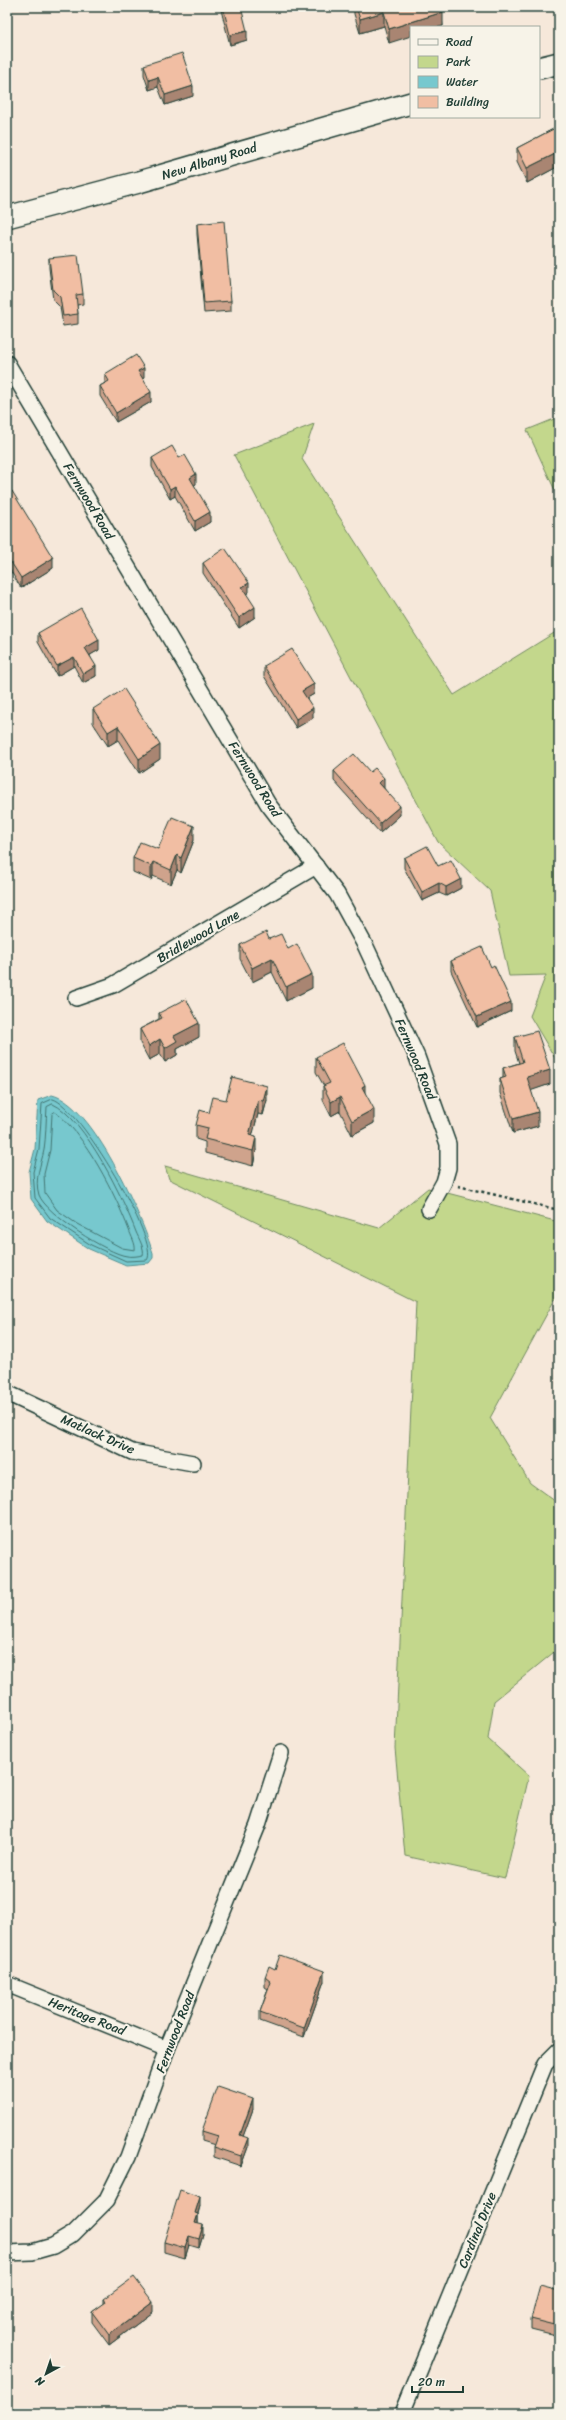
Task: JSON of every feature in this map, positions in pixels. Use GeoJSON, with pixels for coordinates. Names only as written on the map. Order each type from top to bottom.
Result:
{"type":"FeatureCollection","features":[{"type":"Feature","properties":{"kind":"main road"},"geometry":{"type":"LineString","coordinates":[[540,68],[559,63]]}},
{"type":"Feature","properties":{"kind":"main road","name":"New Albany Road"},"geometry":{"type":"LineString","coordinates":[[7,217],[139,182],[410,103]]}},
{"type":"Feature","properties":{"kind":"street","name":"Fernwood Road"},"geometry":{"type":"LineString","coordinates":[[7,363],[268,804],[338,894],[366,947],[416,1057],[448,1144],[448,1168],[444,1182],[429,1209]]}},
{"type":"Feature","properties":{"kind":"street","name":"Bridlewood Lane"},"geometry":{"type":"LineString","coordinates":[[76,998],[113,985],[316,866]]}},
{"type":"Feature","properties":{"kind":"street","name":"Matlack Drive"},"geometry":{"type":"LineString","coordinates":[[7,1393],[132,1452],[193,1463]]}},
{"type":"Feature","properties":{"kind":"street","name":"Fernwood Road"},"geometry":{"type":"LineString","coordinates":[[7,2253],[32,2252],[53,2246],[73,2234],[106,2201],[128,2157],[167,2049],[258,1825],[281,1753]]}},
{"type":"Feature","properties":{"kind":"street","name":"Heritage Road"},"geometry":{"type":"LineString","coordinates":[[7,1984],[167,2049]]}},
{"type":"Feature","properties":{"kind":"street","name":"Cardinal Drive"},"geometry":{"type":"LineString","coordinates":[[402,2413],[545,2064],[559,2050]]}},
{"type":"Feature","properties":{"kind":"path"},"geometry":{"type":"LineString","coordinates":[[444,1182],[559,1210]]}},
{"type":"Feature","properties":{"kind":"green space"},"geometry":{"type":"Polygon","coordinates":[[[559,417],[559,499],[527,430],[559,417]]]}},
{"type":"Feature","properties":{"kind":"green space"},"geometry":{"type":"Polygon","coordinates":[[[314,424],[302,459],[454,695],[559,630],[559,1065],[530,1016],[546,975],[509,976],[490,891],[438,842],[234,455],[314,424]]]}},
{"type":"Feature","properties":{"kind":"green space"},"geometry":{"type":"Polygon","coordinates":[[[165,1166],[379,1228],[428,1188],[559,1222],[559,1299],[555,1299],[490,1418],[530,1483],[559,1504],[559,1648],[494,1701],[488,1739],[529,1776],[505,1878],[405,1856],[395,1748],[416,1302],[169,1179],[165,1166]]]}},
{"type":"Feature","properties":{"kind":"water"},"geometry":{"type":"Polygon","coordinates":[[[52,1095],[68,1103],[83,1118],[99,1139],[113,1163],[127,1189],[147,1236],[153,1253],[153,1258],[149,1263],[126,1265],[89,1249],[47,1221],[31,1199],[29,1172],[35,1149],[38,1100],[52,1095]]]}},
{"type":"Feature","properties":{"kind":"building"},"geometry":{"type":"Polygon","coordinates":[[[223,7],[241,7],[247,31],[230,35],[223,7]]]}},
{"type":"Feature","properties":{"kind":"building"},"geometry":{"type":"Polygon","coordinates":[[[356,7],[441,7],[443,12],[389,29],[384,12],[360,19],[356,7]]]}},
{"type":"Feature","properties":{"kind":"building"},"geometry":{"type":"Polygon","coordinates":[[[182,53],[193,86],[165,95],[158,77],[149,80],[144,65],[182,53]]]}},
{"type":"Feature","properties":{"kind":"building"},"geometry":{"type":"Polygon","coordinates":[[[559,126],[559,152],[527,168],[517,148],[559,126]]]}},
{"type":"Feature","properties":{"kind":"building"},"geometry":{"type":"Polygon","coordinates":[[[224,221],[231,301],[204,303],[197,224],[224,221]]]}},
{"type":"Feature","properties":{"kind":"building"},"geometry":{"type":"Polygon","coordinates":[[[78,255],[83,294],[76,295],[78,314],[63,316],[60,297],[53,290],[49,258],[78,255]]]}},
{"type":"Feature","properties":{"kind":"building"},"geometry":{"type":"Polygon","coordinates":[[[136,355],[144,368],[138,371],[151,392],[116,413],[100,386],[109,381],[105,374],[136,355]]]}},
{"type":"Feature","properties":{"kind":"building"},"geometry":{"type":"Polygon","coordinates":[[[172,446],[179,458],[185,455],[196,474],[190,478],[210,512],[195,521],[175,486],[170,489],[152,458],[172,446]]]}},
{"type":"Feature","properties":{"kind":"building"},"geometry":{"type":"Polygon","coordinates":[[[12,491],[53,558],[21,578],[7,556],[7,494],[12,491]]]}},
{"type":"Feature","properties":{"kind":"building"},"geometry":{"type":"Polygon","coordinates":[[[225,548],[249,583],[242,587],[255,607],[239,618],[203,563],[225,548]]]}},
{"type":"Feature","properties":{"kind":"building"},"geometry":{"type":"Polygon","coordinates":[[[81,608],[99,640],[85,648],[96,666],[83,674],[74,657],[57,666],[38,633],[81,608]]]}},
{"type":"Feature","properties":{"kind":"building"},"geometry":{"type":"Polygon","coordinates":[[[292,649],[314,684],[302,691],[313,708],[296,719],[264,666],[292,649]]]}},
{"type":"Feature","properties":{"kind":"building"},"geometry":{"type":"Polygon","coordinates":[[[124,689],[160,745],[139,759],[118,726],[108,732],[93,709],[124,689]]]}},
{"type":"Feature","properties":{"kind":"building"},"geometry":{"type":"Polygon","coordinates":[[[354,754],[370,772],[375,768],[384,778],[379,783],[400,806],[380,823],[334,771],[354,754]]]}},
{"type":"Feature","properties":{"kind":"building"},"geometry":{"type":"Polygon","coordinates":[[[172,817],[194,826],[181,858],[177,855],[171,870],[153,862],[151,866],[133,858],[140,842],[158,849],[172,817]]]}},
{"type":"Feature","properties":{"kind":"building"},"geometry":{"type":"Polygon","coordinates":[[[427,846],[438,866],[451,860],[461,879],[446,887],[439,883],[422,892],[404,858],[427,846]]]}},
{"type":"Feature","properties":{"kind":"building"},"geometry":{"type":"Polygon","coordinates":[[[266,932],[269,939],[281,934],[288,949],[297,944],[312,974],[286,987],[272,958],[252,968],[240,945],[266,932]]]}},
{"type":"Feature","properties":{"kind":"building"},"geometry":{"type":"Polygon","coordinates":[[[482,947],[491,967],[494,965],[511,1002],[477,1017],[451,961],[482,947]]]}},
{"type":"Feature","properties":{"kind":"building"},"geometry":{"type":"Polygon","coordinates":[[[186,999],[199,1023],[174,1036],[177,1041],[165,1048],[160,1039],[149,1046],[140,1029],[162,1018],[159,1013],[186,999]]]}},
{"type":"Feature","properties":{"kind":"building"},"geometry":{"type":"Polygon","coordinates":[[[537,1031],[550,1070],[527,1077],[538,1112],[513,1119],[500,1079],[506,1077],[503,1068],[523,1062],[515,1037],[537,1031]]]}},
{"type":"Feature","properties":{"kind":"building"},"geometry":{"type":"Polygon","coordinates":[[[343,1043],[365,1085],[362,1087],[374,1109],[352,1121],[340,1097],[331,1102],[323,1086],[330,1083],[316,1057],[343,1043]]]}},
{"type":"Feature","properties":{"kind":"building"},"geometry":{"type":"Polygon","coordinates":[[[232,1077],[267,1086],[263,1101],[258,1100],[249,1135],[256,1137],[253,1151],[205,1139],[208,1128],[196,1125],[200,1110],[209,1113],[213,1097],[226,1100],[232,1077]]]}},
{"type":"Feature","properties":{"kind":"building"},"geometry":{"type":"Polygon","coordinates":[[[280,1955],[324,1971],[304,2028],[260,2012],[271,1982],[265,1977],[269,1966],[275,1969],[280,1955]]]}},
{"type":"Feature","properties":{"kind":"building"},"geometry":{"type":"Polygon","coordinates":[[[218,2087],[253,2099],[240,2135],[248,2138],[241,2156],[214,2147],[218,2136],[202,2131],[218,2087]]]}},
{"type":"Feature","properties":{"kind":"building"},"geometry":{"type":"Polygon","coordinates":[[[180,2190],[200,2197],[195,2213],[198,2214],[195,2223],[203,2225],[199,2239],[189,2236],[185,2248],[164,2242],[180,2190]]]}},
{"type":"Feature","properties":{"kind":"building"},"geometry":{"type":"Polygon","coordinates":[[[134,2277],[153,2302],[109,2335],[92,2312],[106,2302],[104,2299],[134,2277]]]}},
{"type":"Feature","properties":{"kind":"building"},"geometry":{"type":"Polygon","coordinates":[[[540,2286],[559,2291],[559,2326],[531,2319],[540,2286]]]}}]}
